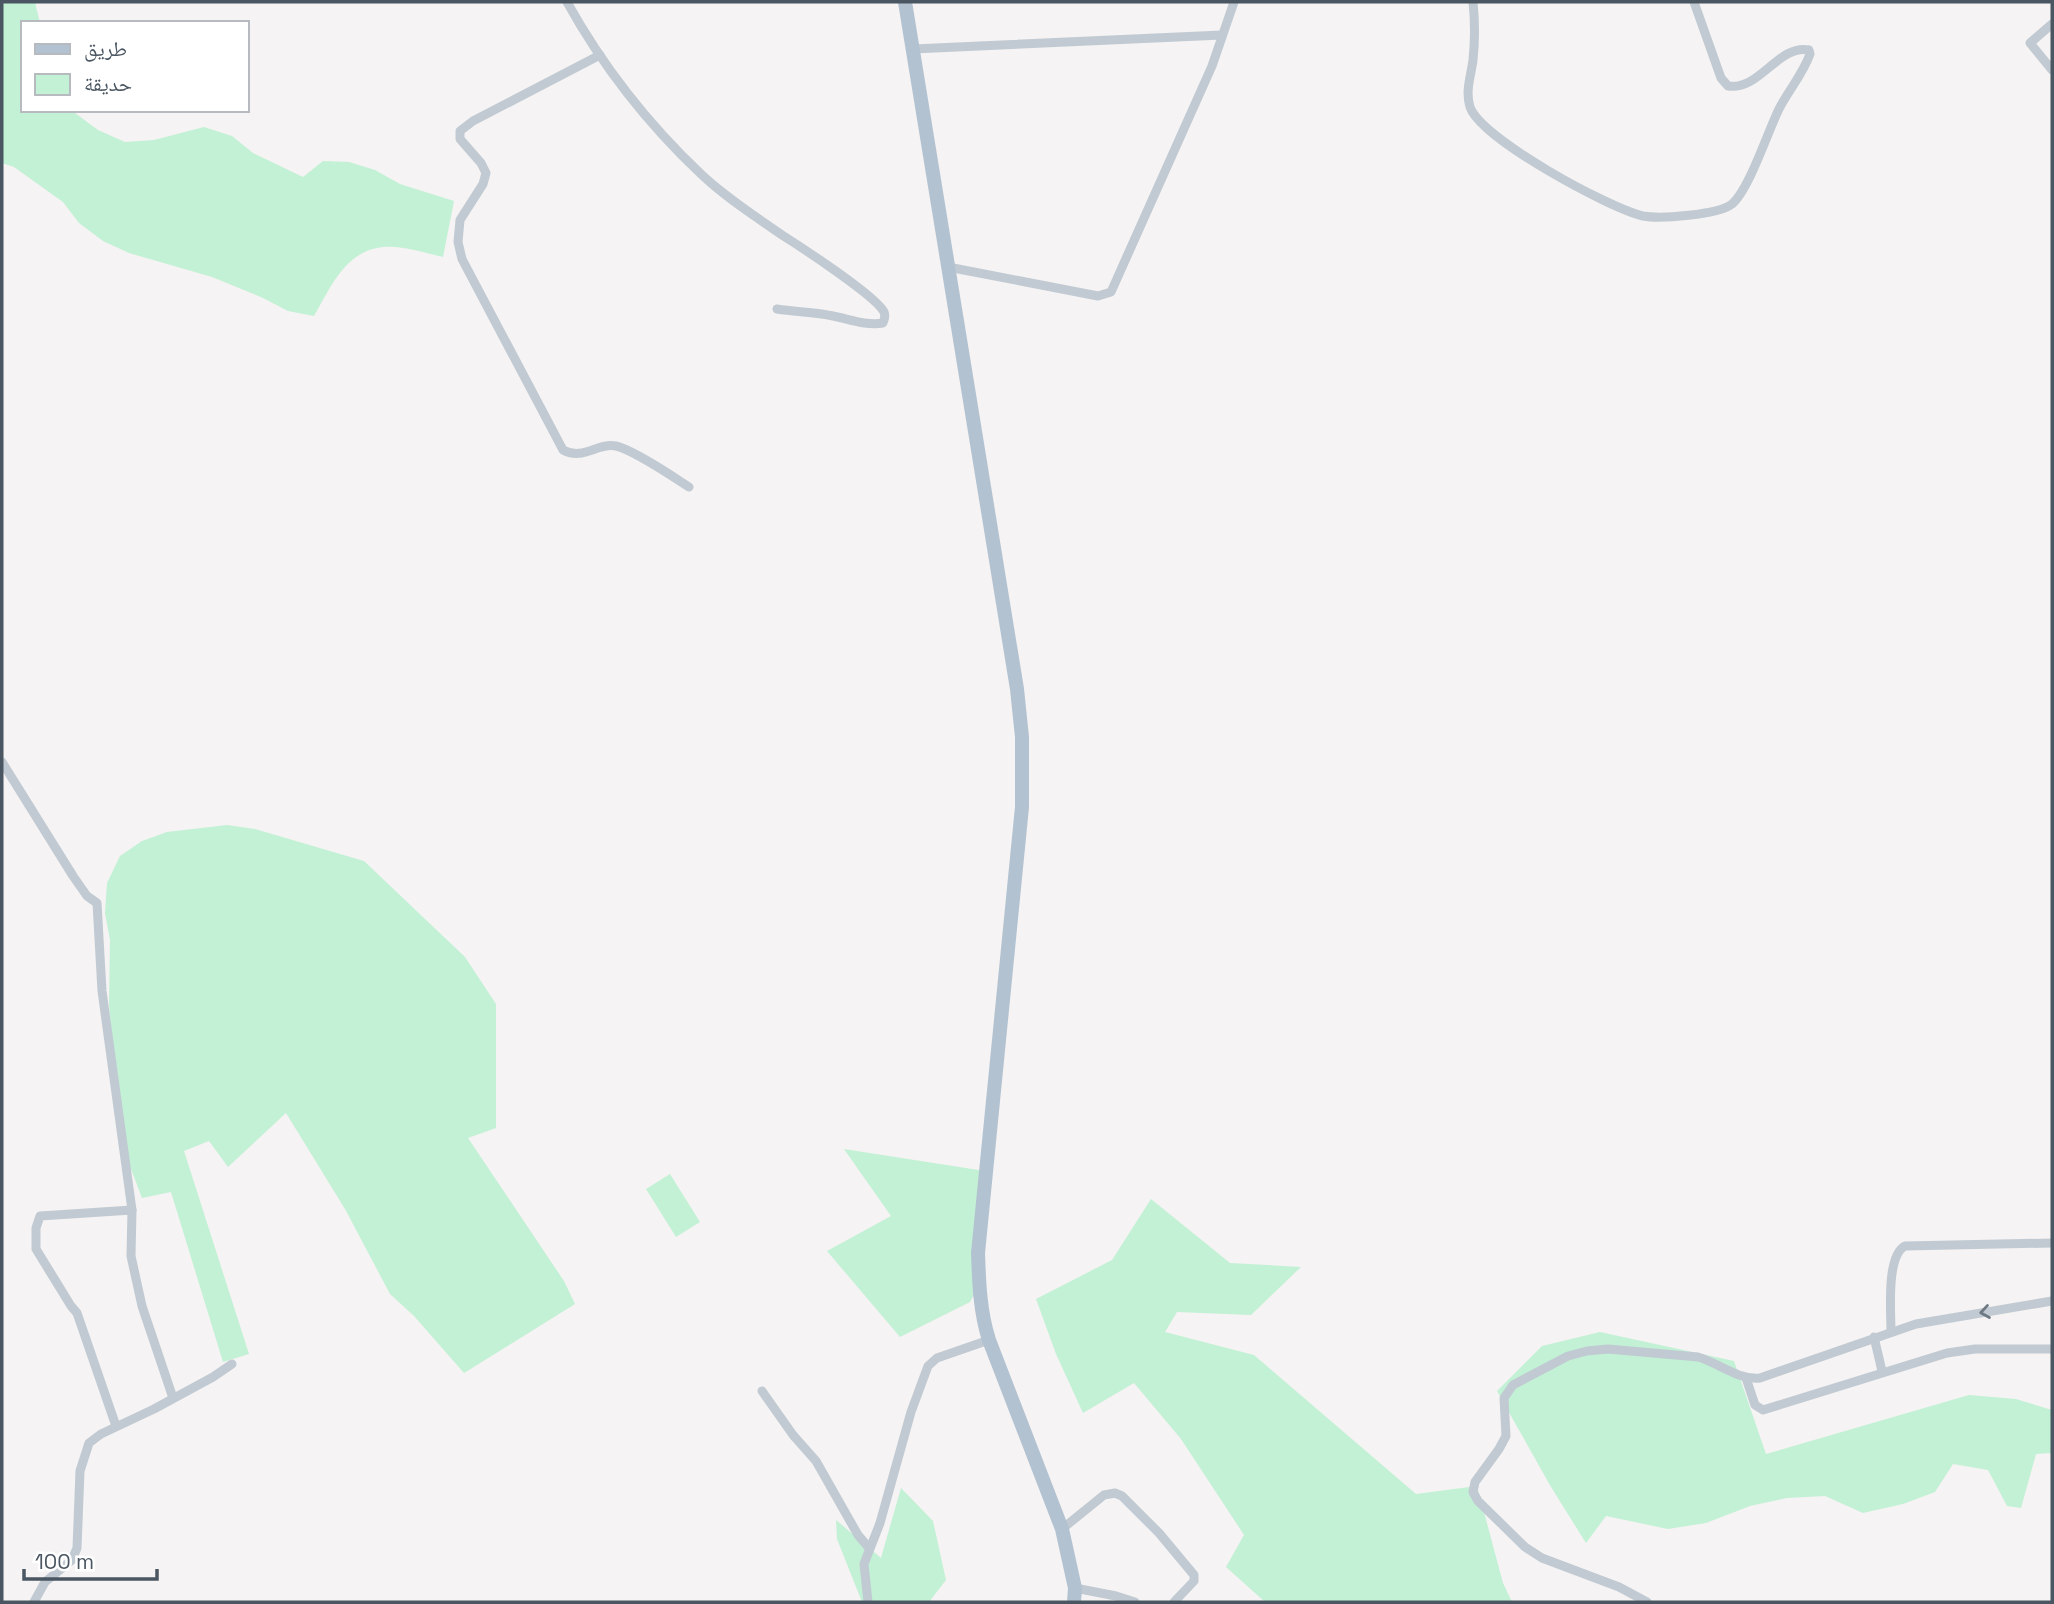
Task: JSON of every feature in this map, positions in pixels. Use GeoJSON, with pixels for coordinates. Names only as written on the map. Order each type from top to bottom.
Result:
{"type":"FeatureCollection","features":[{"type":"Feature","properties":{"kind":"main road"},"geometry":{"type":"LineString","coordinates":[[905,2],[1017,689],[1022,737],[1022,807],[978,1253],[983,1321],[1062,1530],[1074,1595]]}},
{"type":"Feature","properties":{"kind":"street"},"geometry":{"type":"LineString","coordinates":[[567,2],[600,55],[639,108],[702,175],[859,290],[884,312],[885,319],[883,323],[863,323],[831,315],[777,310]]}},
{"type":"Feature","properties":{"kind":"street"},"geometry":{"type":"LineString","coordinates":[[948,267],[1098,296],[1111,292],[1212,66],[1234,2]]}},
{"type":"Feature","properties":{"kind":"street"},"geometry":{"type":"LineString","coordinates":[[1473,2],[1473,58],[1468,97],[1477,119],[1504,141],[1581,189],[1628,211],[1656,217],[1717,210],[1732,204],[1760,156],[1779,109],[1810,54],[1809,50],[1802,49],[1781,59],[1749,82],[1728,86],[1717,69],[1695,2]]}},
{"type":"Feature","properties":{"kind":"street"},"geometry":{"type":"LineString","coordinates":[[2052,23],[2030,43],[2052,69]]}},
{"type":"Feature","properties":{"kind":"street"},"geometry":{"type":"LineString","coordinates":[[914,49],[1222,35]]}},
{"type":"Feature","properties":{"kind":"street"},"geometry":{"type":"LineString","coordinates":[[600,55],[473,121],[460,131],[458,135],[461,142],[481,163],[486,173],[483,184],[460,220],[459,251],[473,284],[563,450],[584,453],[617,446],[660,468],[688,487]]}},
{"type":"Feature","properties":{"kind":"street"},"geometry":{"type":"LineString","coordinates":[[2,762],[73,876],[87,895],[97,903],[102,991],[132,1210],[131,1256],[142,1306],[173,1398]]}},
{"type":"Feature","properties":{"kind":"street"},"geometry":{"type":"LineString","coordinates":[[116,1426],[77,1313],[36,1249],[36,1228],[40,1216],[132,1210]]}},
{"type":"Feature","properties":{"kind":"street"},"geometry":{"type":"LineString","coordinates":[[1891,1331],[1893,1275],[1895,1259],[1900,1249],[2052,1243]]}},
{"type":"Feature","properties":{"kind":"street"},"geometry":{"type":"LineString","coordinates":[[1647,1602],[1619,1587],[1542,1558],[1509,1532],[1478,1501],[1473,1492],[1475,1482],[1506,1436],[1504,1398],[1507,1391],[1567,1356],[1608,1349],[1698,1357],[1746,1378],[1767,1377],[1891,1331],[1928,1321],[2052,1301]]}},
{"type":"Feature","properties":{"kind":"street"},"geometry":{"type":"LineString","coordinates":[[1874,1338],[1882,1371]]}},
{"type":"Feature","properties":{"kind":"street"},"geometry":{"type":"LineString","coordinates":[[868,1602],[864,1564],[880,1523],[908,1424],[928,1366],[937,1358],[989,1340]]}},
{"type":"Feature","properties":{"kind":"street"},"geometry":{"type":"LineString","coordinates":[[1746,1378],[1755,1405],[1763,1410],[1882,1371],[1961,1350],[2052,1349]]}},
{"type":"Feature","properties":{"kind":"street"},"geometry":{"type":"LineString","coordinates":[[34,1602],[45,1582],[72,1560],[77,1548],[80,1471],[89,1443],[232,1364]]}},
{"type":"Feature","properties":{"kind":"street"},"geometry":{"type":"LineString","coordinates":[[762,1391],[793,1435],[816,1461],[858,1535],[869,1548]]}},
{"type":"Feature","properties":{"kind":"street"},"geometry":{"type":"LineString","coordinates":[[1062,1530],[1104,1495],[1115,1493],[1122,1496],[1159,1533],[1194,1575],[1194,1581],[1174,1602]]}},
{"type":"Feature","properties":{"kind":"street"},"geometry":{"type":"LineString","coordinates":[[1074,1595],[1116,1596],[1135,1602]]}},
{"type":"Feature","properties":{"kind":"green space"},"geometry":{"type":"Polygon","coordinates":[[[2,2],[35,2],[40,21],[21,21],[21,112],[74,112],[98,130],[125,142],[154,140],[204,127],[232,136],[253,153],[303,177],[323,161],[349,162],[375,170],[400,184],[454,201],[443,257],[398,247],[383,247],[359,255],[333,282],[314,316],[288,311],[212,277],[129,253],[103,241],[79,223],[63,202],[14,167],[2,163],[2,2]]]}},
{"type":"Feature","properties":{"kind":"green space"},"geometry":{"type":"Polygon","coordinates":[[[227,825],[255,829],[364,861],[465,957],[496,1004],[496,1128],[468,1138],[564,1281],[575,1304],[464,1373],[414,1316],[390,1294],[345,1209],[286,1113],[228,1167],[209,1141],[184,1151],[249,1354],[223,1362],[171,1192],[142,1198],[122,1145],[109,1005],[110,940],[105,913],[107,883],[120,856],[142,841],[167,832],[227,825]]]}},
{"type":"Feature","properties":{"kind":"green space"},"geometry":{"type":"Polygon","coordinates":[[[844,1149],[985,1171],[976,1291],[970,1302],[900,1337],[827,1251],[891,1216],[844,1149]]]}},
{"type":"Feature","properties":{"kind":"green space"},"geometry":{"type":"Polygon","coordinates":[[[670,1174],[700,1222],[676,1237],[646,1189],[670,1174]]]}},
{"type":"Feature","properties":{"kind":"green space"},"geometry":{"type":"Polygon","coordinates":[[[1151,1199],[1230,1263],[1301,1267],[1251,1315],[1177,1312],[1165,1332],[1254,1355],[1416,1494],[1477,1486],[1503,1583],[1512,1602],[1265,1602],[1226,1567],[1244,1535],[1181,1439],[1134,1383],[1083,1413],[1056,1354],[1036,1299],[1112,1260],[1151,1199]]]}},
{"type":"Feature","properties":{"kind":"green space"},"geometry":{"type":"Polygon","coordinates":[[[1600,1332],[1734,1361],[1766,1454],[1969,1395],[2016,1399],[2052,1410],[2052,1453],[2036,1454],[2021,1508],[2007,1506],[1988,1470],[1953,1464],[1935,1492],[1903,1504],[1863,1513],[1825,1496],[1787,1498],[1750,1506],[1706,1523],[1668,1529],[1606,1516],[1586,1543],[1497,1391],[1542,1346],[1600,1332]]]}},
{"type":"Feature","properties":{"kind":"green space"},"geometry":{"type":"Polygon","coordinates":[[[901,1488],[933,1521],[946,1580],[929,1602],[862,1602],[837,1539],[836,1520],[881,1558],[901,1488]]]}}]}
